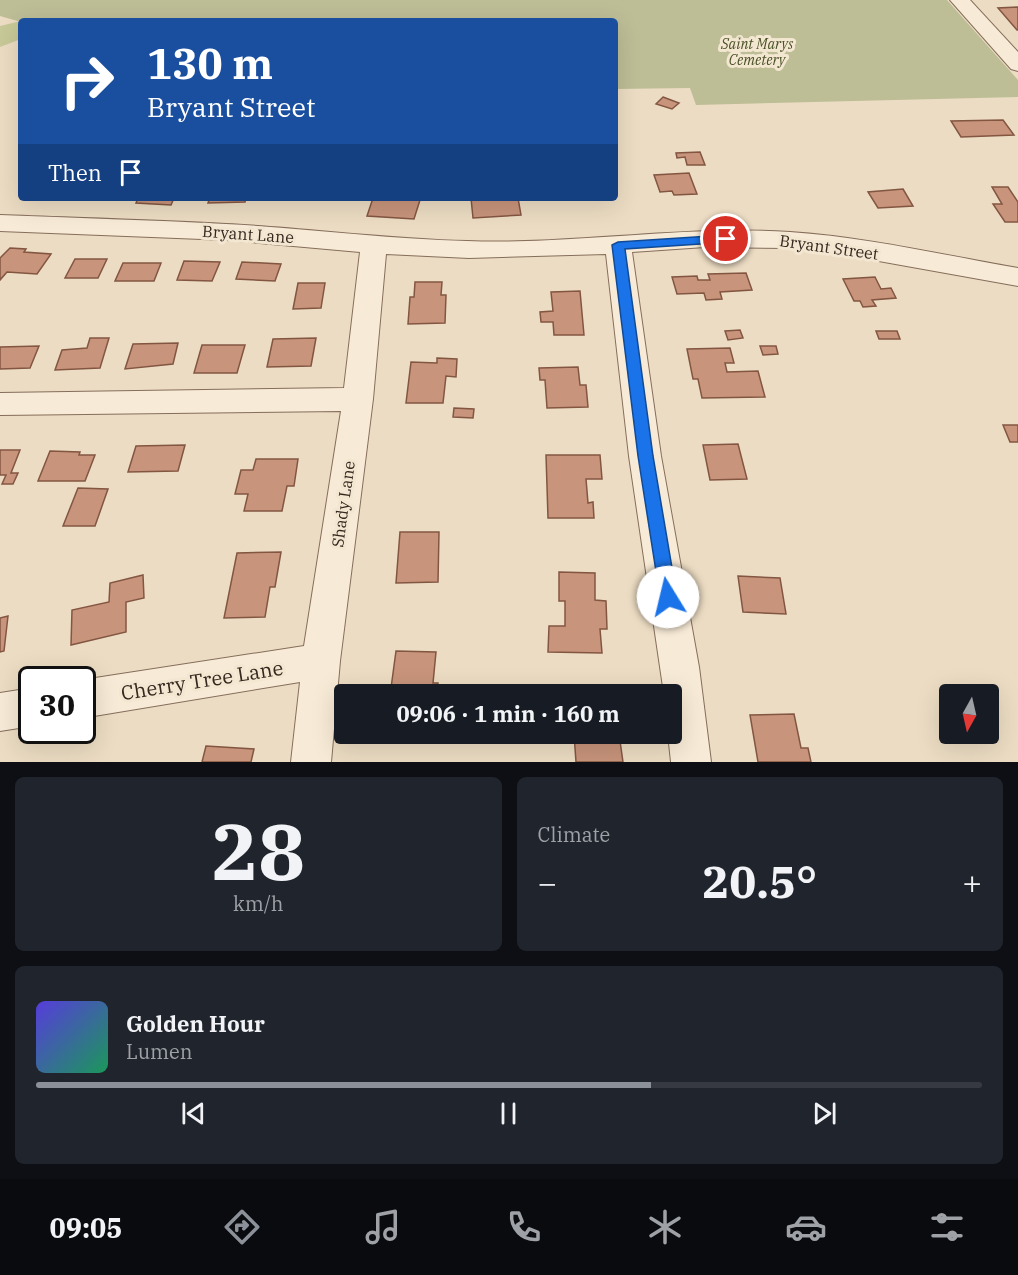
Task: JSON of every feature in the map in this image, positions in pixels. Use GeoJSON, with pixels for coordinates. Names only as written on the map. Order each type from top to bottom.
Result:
{"type":"FeatureCollection","features":[{"type":"Feature","properties":{"kind":"street"},"geometry":{"type":"LineString","coordinates":[[960,0],[1018,65]]}},
{"type":"Feature","properties":{"kind":"street","name":"Bryant Lane"},"geometry":{"type":"LineString","coordinates":[[0,223],[237,233],[374,245],[495,250]]}},
{"type":"Feature","properties":{"kind":"street","name":"Bryant Street"},"geometry":{"type":"LineString","coordinates":[[495,250],[705,239],[810,242],[1018,277]]}},
{"type":"Feature","properties":{"kind":"street","name":"Shady Lane"},"geometry":{"type":"LineString","coordinates":[[311,762],[321,661],[358,399],[374,245]]}},
{"type":"Feature","properties":{"kind":"street"},"geometry":{"type":"LineString","coordinates":[[618,245],[645,456],[680,667],[692,762]]}},
{"type":"Feature","properties":{"kind":"street"},"geometry":{"type":"LineString","coordinates":[[0,404],[358,399]]}},
{"type":"Feature","properties":{"kind":"street","name":"Cherry Tree Lane"},"geometry":{"type":"LineString","coordinates":[[96,697],[321,661]]}},
{"type":"Feature","properties":{"kind":"street"},"geometry":{"type":"LineString","coordinates":[[0,712],[18,709]]}},
{"type":"Feature","properties":{"kind":"green space","name":"Saint Marys Cemetery"},"geometry":{"type":"Polygon","coordinates":[[[0,0],[947,0],[1018,80],[1018,97],[696,105],[690,88],[618,89],[618,18],[18,18],[18,21],[0,16],[0,0]]]}},
{"type":"Feature","properties":{"kind":"green space"},"geometry":{"type":"Polygon","coordinates":[[[18,22],[18,40],[0,47],[0,26],[18,22]]]}},
{"type":"Feature","properties":{"kind":"building"},"geometry":{"type":"Polygon","coordinates":[[[1018,7],[1018,30],[1017,30],[998,8],[1018,7]]]}},
{"type":"Feature","properties":{"kind":"building"},"geometry":{"type":"Polygon","coordinates":[[[663,97],[679,103],[672,109],[656,104],[663,97]]]}},
{"type":"Feature","properties":{"kind":"building"},"geometry":{"type":"Polygon","coordinates":[[[1003,120],[1014,135],[961,137],[951,121],[1003,120]]]}},
{"type":"Feature","properties":{"kind":"building"},"geometry":{"type":"Polygon","coordinates":[[[700,152],[705,165],[687,165],[685,157],[677,158],[676,153],[700,152]]]}},
{"type":"Feature","properties":{"kind":"building"},"geometry":{"type":"Polygon","coordinates":[[[689,173],[697,194],[674,195],[672,191],[660,192],[654,175],[689,173]]]}},
{"type":"Feature","properties":{"kind":"building"},"geometry":{"type":"Polygon","coordinates":[[[992,187],[1008,187],[1018,202],[1018,222],[1005,222],[993,204],[1002,204],[992,187]]]}},
{"type":"Feature","properties":{"kind":"building"},"geometry":{"type":"Polygon","coordinates":[[[903,189],[913,206],[878,208],[868,192],[903,189]]]}},
{"type":"Feature","properties":{"kind":"building"},"geometry":{"type":"Polygon","coordinates":[[[137,201],[173,201],[171,205],[136,203],[137,201]]]}},
{"type":"Feature","properties":{"kind":"building"},"geometry":{"type":"Polygon","coordinates":[[[209,201],[245,201],[245,202],[208,203],[209,201]]]}},
{"type":"Feature","properties":{"kind":"building"},"geometry":{"type":"Polygon","coordinates":[[[372,201],[420,201],[414,219],[367,216],[372,201]]]}},
{"type":"Feature","properties":{"kind":"building"},"geometry":{"type":"Polygon","coordinates":[[[471,201],[519,201],[521,215],[473,218],[471,201]]]}},
{"type":"Feature","properties":{"kind":"building"},"geometry":{"type":"Polygon","coordinates":[[[10,248],[26,249],[24,252],[51,254],[37,274],[7,272],[0,280],[0,258],[10,248]]]}},
{"type":"Feature","properties":{"kind":"building"},"geometry":{"type":"Polygon","coordinates":[[[75,259],[107,259],[98,278],[65,278],[75,259]]]}},
{"type":"Feature","properties":{"kind":"building"},"geometry":{"type":"Polygon","coordinates":[[[184,261],[220,262],[212,281],[177,280],[184,261]]]}},
{"type":"Feature","properties":{"kind":"building"},"geometry":{"type":"Polygon","coordinates":[[[242,262],[281,264],[275,281],[236,279],[242,262]]]}},
{"type":"Feature","properties":{"kind":"building"},"geometry":{"type":"Polygon","coordinates":[[[123,263],[161,263],[154,281],[115,281],[123,263]]]}},
{"type":"Feature","properties":{"kind":"building"},"geometry":{"type":"Polygon","coordinates":[[[746,273],[752,290],[720,292],[722,299],[706,300],[704,293],[677,294],[672,277],[697,276],[698,280],[710,280],[708,274],[746,273]]]}},
{"type":"Feature","properties":{"kind":"building"},"geometry":{"type":"Polygon","coordinates":[[[875,277],[881,289],[891,288],[896,298],[872,300],[876,306],[863,307],[860,301],[854,301],[843,279],[875,277]]]}},
{"type":"Feature","properties":{"kind":"building"},"geometry":{"type":"Polygon","coordinates":[[[415,282],[442,282],[441,295],[446,295],[445,323],[408,324],[410,297],[414,297],[415,282]]]}},
{"type":"Feature","properties":{"kind":"building"},"geometry":{"type":"Polygon","coordinates":[[[298,283],[325,283],[321,308],[293,309],[298,283]]]}},
{"type":"Feature","properties":{"kind":"building"},"geometry":{"type":"Polygon","coordinates":[[[580,291],[584,335],[554,335],[553,322],[541,322],[540,312],[553,311],[551,292],[580,291]]]}},
{"type":"Feature","properties":{"kind":"building"},"geometry":{"type":"Polygon","coordinates":[[[740,330],[743,338],[728,340],[725,331],[740,330]]]}},
{"type":"Feature","properties":{"kind":"building"},"geometry":{"type":"Polygon","coordinates":[[[876,331],[897,331],[900,339],[879,339],[876,331]]]}},
{"type":"Feature","properties":{"kind":"building"},"geometry":{"type":"Polygon","coordinates":[[[90,338],[109,338],[100,368],[55,370],[62,350],[87,348],[90,338]]]}},
{"type":"Feature","properties":{"kind":"building"},"geometry":{"type":"Polygon","coordinates":[[[316,338],[311,366],[267,367],[273,339],[316,338]]]}},
{"type":"Feature","properties":{"kind":"building"},"geometry":{"type":"Polygon","coordinates":[[[178,343],[173,364],[125,369],[133,344],[178,343]]]}},
{"type":"Feature","properties":{"kind":"building"},"geometry":{"type":"Polygon","coordinates":[[[202,345],[245,345],[237,373],[194,373],[202,345]]]}},
{"type":"Feature","properties":{"kind":"building"},"geometry":{"type":"Polygon","coordinates":[[[39,346],[30,368],[0,369],[0,347],[39,346]]]}},
{"type":"Feature","properties":{"kind":"building"},"geometry":{"type":"Polygon","coordinates":[[[760,346],[776,346],[778,354],[763,355],[760,346]]]}},
{"type":"Feature","properties":{"kind":"building"},"geometry":{"type":"Polygon","coordinates":[[[730,348],[734,363],[725,363],[727,372],[758,371],[765,397],[702,398],[698,379],[693,379],[687,349],[730,348]]]}},
{"type":"Feature","properties":{"kind":"building"},"geometry":{"type":"Polygon","coordinates":[[[437,358],[457,359],[456,377],[446,376],[443,403],[406,403],[411,362],[437,363],[437,358]]]}},
{"type":"Feature","properties":{"kind":"building"},"geometry":{"type":"Polygon","coordinates":[[[578,367],[580,385],[586,385],[588,407],[547,408],[545,380],[540,380],[539,368],[578,367]]]}},
{"type":"Feature","properties":{"kind":"building"},"geometry":{"type":"Polygon","coordinates":[[[454,408],[474,409],[473,418],[453,417],[454,408]]]}},
{"type":"Feature","properties":{"kind":"building"},"geometry":{"type":"Polygon","coordinates":[[[1003,425],[1018,425],[1018,442],[1010,442],[1003,425]]]}},
{"type":"Feature","properties":{"kind":"building"},"geometry":{"type":"Polygon","coordinates":[[[738,444],[747,479],[710,480],[703,445],[738,444]]]}},
{"type":"Feature","properties":{"kind":"building"},"geometry":{"type":"Polygon","coordinates":[[[185,445],[178,471],[128,472],[136,446],[185,445]]]}},
{"type":"Feature","properties":{"kind":"building"},"geometry":{"type":"Polygon","coordinates":[[[0,450],[20,450],[11,473],[18,473],[13,484],[2,484],[6,475],[0,475],[0,450]]]}},
{"type":"Feature","properties":{"kind":"building"},"geometry":{"type":"Polygon","coordinates":[[[50,451],[95,455],[85,481],[38,481],[50,451]]]}},
{"type":"Feature","properties":{"kind":"building"},"geometry":{"type":"Polygon","coordinates":[[[546,455],[600,455],[602,479],[586,479],[588,503],[593,502],[594,518],[548,518],[546,455]]]}},
{"type":"Feature","properties":{"kind":"building"},"geometry":{"type":"Polygon","coordinates":[[[256,459],[298,459],[294,486],[287,486],[282,511],[244,511],[248,494],[235,494],[241,470],[253,470],[256,459]]]}},
{"type":"Feature","properties":{"kind":"building"},"geometry":{"type":"Polygon","coordinates":[[[78,488],[108,489],[95,526],[63,526],[78,488]]]}},
{"type":"Feature","properties":{"kind":"building"},"geometry":{"type":"Polygon","coordinates":[[[400,532],[439,532],[438,582],[396,583],[400,532]]]}},
{"type":"Feature","properties":{"kind":"building"},"geometry":{"type":"Polygon","coordinates":[[[281,552],[275,587],[270,587],[265,617],[224,618],[237,553],[281,552]]]}},
{"type":"Feature","properties":{"kind":"building"},"geometry":{"type":"Polygon","coordinates":[[[559,572],[595,573],[595,600],[606,601],[607,629],[600,629],[602,653],[548,652],[549,626],[565,626],[565,601],[559,601],[559,572]]]}},
{"type":"Feature","properties":{"kind":"building"},"geometry":{"type":"Polygon","coordinates":[[[143,575],[144,598],[126,602],[126,632],[71,645],[72,610],[109,602],[110,583],[143,575]]]}},
{"type":"Feature","properties":{"kind":"building"},"geometry":{"type":"Polygon","coordinates":[[[738,576],[780,578],[786,614],[743,612],[738,576]]]}},
{"type":"Feature","properties":{"kind":"building"},"geometry":{"type":"Polygon","coordinates":[[[8,616],[4,651],[0,652],[0,618],[8,616]]]}},
{"type":"Feature","properties":{"kind":"building"},"geometry":{"type":"Polygon","coordinates":[[[396,651],[436,652],[433,683],[438,684],[392,684],[396,651]]]}},
{"type":"Feature","properties":{"kind":"building"},"geometry":{"type":"Polygon","coordinates":[[[794,714],[801,748],[808,748],[811,762],[758,762],[750,715],[794,714]]]}},
{"type":"Feature","properties":{"kind":"building"},"geometry":{"type":"Polygon","coordinates":[[[575,744],[620,744],[623,762],[576,762],[575,744]]]}},
{"type":"Feature","properties":{"kind":"building"},"geometry":{"type":"Polygon","coordinates":[[[206,746],[254,749],[251,762],[202,762],[206,746]]]}},
{"type":"Feature","properties":{"kind":"route"},"geometry":{"type":"LineString","coordinates":[[668,597],[645,456],[618,245],[726,239]]}}]}
